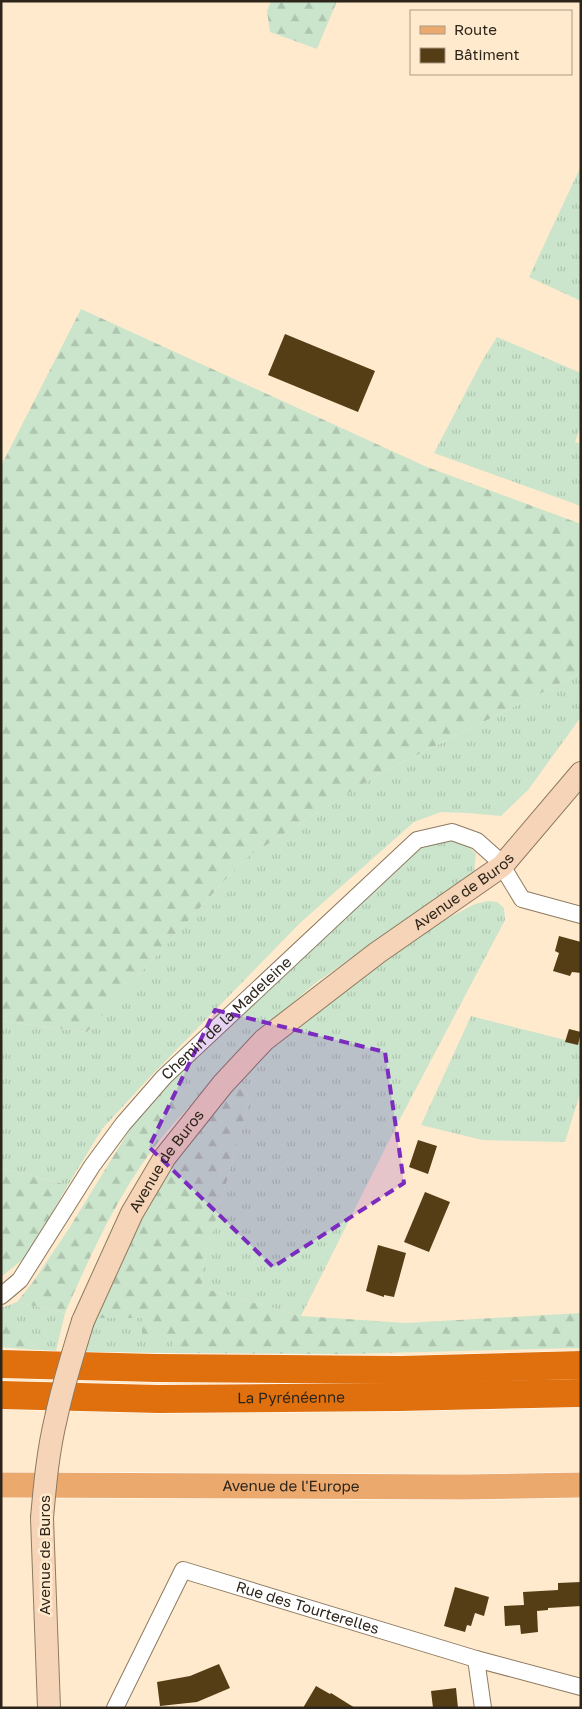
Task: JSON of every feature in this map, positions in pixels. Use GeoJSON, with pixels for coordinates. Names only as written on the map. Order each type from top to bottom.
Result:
{"type":"FeatureCollection","features":[{"type":"Feature","properties":{"kind":"highway","name":"La Pyrénéenne"},"geometry":{"type":"LineString","coordinates":[[1,1364],[156,1368],[390,1370],[581,1365]]}},
{"type":"Feature","properties":{"kind":"highway","name":"La Pyrénéenne"},"geometry":{"type":"LineString","coordinates":[[1,1394],[169,1399],[581,1393]]}},
{"type":"Feature","properties":{"kind":"main road","name":"Avenue de l'Europe"},"geometry":{"type":"LineString","coordinates":[[1,1485],[464,1487],[581,1485]]}},
{"type":"Feature","properties":{"kind":"street","name":"Avenue de Buros"},"geometry":{"type":"LineString","coordinates":[[49,1708],[42,1518],[46,1469],[68,1370],[83,1321],[132,1214],[165,1157],[223,1084],[264,1040],[377,953],[502,866],[581,773]]}},
{"type":"Feature","properties":{"kind":"street","name":"Chemin de la Madeleine"},"geometry":{"type":"LineString","coordinates":[[1,1296],[20,1280],[92,1166],[123,1124],[164,1077],[417,840],[452,832],[476,841],[495,857],[522,899],[581,915]]}},
{"type":"Feature","properties":{"kind":"street","name":"Rue des Tourterelles"},"geometry":{"type":"LineString","coordinates":[[116,1708],[184,1570],[476,1659],[581,1687]]}},
{"type":"Feature","properties":{"kind":"street"},"geometry":{"type":"LineString","coordinates":[[476,1659],[483,1708]]}},
{"type":"Feature","properties":{"kind":"highlighted area"},"geometry":{"type":"Polygon","coordinates":[[[215,1010],[385,1052],[404,1183],[273,1267],[149,1147],[215,1010]]]}},
{"type":"Feature","properties":{"kind":"green space"},"geometry":{"type":"Polygon","coordinates":[[[271,1],[337,1],[317,49],[270,32],[267,11],[271,1]]]}},
{"type":"Feature","properties":{"kind":"green space"},"geometry":{"type":"Polygon","coordinates":[[[581,166],[581,301],[529,277],[581,166]]]}},
{"type":"Feature","properties":{"kind":"green space"},"geometry":{"type":"Polygon","coordinates":[[[81,309],[427,467],[581,524],[581,673],[377,775],[244,859],[87,1032],[1,1021],[1,466],[81,309]]]}},
{"type":"Feature","properties":{"kind":"green space"},"geometry":{"type":"Polygon","coordinates":[[[497,337],[581,373],[581,426],[575,442],[581,444],[581,506],[434,453],[482,361],[497,337]]]}},
{"type":"Feature","properties":{"kind":"green space"},"geometry":{"type":"Polygon","coordinates":[[[581,673],[581,717],[528,790],[501,816],[441,812],[414,822],[300,923],[149,1078],[102,1129],[68,1185],[1,1168],[1,1021],[87,1032],[244,859],[377,775],[581,673]]]}},
{"type":"Feature","properties":{"kind":"green space"},"geometry":{"type":"Polygon","coordinates":[[[438,840],[459,842],[468,846],[476,854],[474,872],[314,984],[232,1057],[189,1107],[168,1083],[422,845],[438,840]]]}},
{"type":"Feature","properties":{"kind":"green space"},"geometry":{"type":"Polygon","coordinates":[[[488,901],[497,902],[504,908],[505,920],[400,1119],[301,1316],[203,1288],[201,1272],[250,1099],[237,1083],[272,1047],[321,1004],[431,927],[475,904],[488,901]]]}},
{"type":"Feature","properties":{"kind":"green space"},"geometry":{"type":"Polygon","coordinates":[[[471,1016],[581,1044],[581,1090],[565,1142],[482,1140],[421,1125],[471,1016]]]}},
{"type":"Feature","properties":{"kind":"green space"},"geometry":{"type":"Polygon","coordinates":[[[168,1083],[189,1107],[162,1137],[144,1161],[118,1203],[95,1246],[65,1313],[17,1302],[68,1230],[132,1126],[168,1083]]]}},
{"type":"Feature","properties":{"kind":"green space"},"geometry":{"type":"Polygon","coordinates":[[[237,1083],[250,1099],[201,1272],[203,1288],[301,1316],[406,1323],[581,1313],[581,1348],[344,1354],[173,1353],[173,1334],[142,1334],[142,1318],[96,1318],[153,1193],[180,1153],[237,1083]]]}},
{"type":"Feature","properties":{"kind":"green space"},"geometry":{"type":"Polygon","coordinates":[[[1,1168],[68,1185],[27,1256],[1,1277],[1,1168]]]}},
{"type":"Feature","properties":{"kind":"green space"},"geometry":{"type":"Polygon","coordinates":[[[17,1302],[65,1313],[56,1351],[39,1350],[26,1339],[18,1323],[1,1323],[1,1308],[17,1302]]]}},
{"type":"Feature","properties":{"kind":"green space"},"geometry":{"type":"Polygon","coordinates":[[[96,1318],[142,1318],[173,1334],[173,1353],[85,1352],[96,1318]]]}},
{"type":"Feature","properties":{"kind":"green space"},"geometry":{"type":"Polygon","coordinates":[[[1,1323],[19,1323],[26,1339],[39,1350],[1,1347],[1,1323]]]}},
{"type":"Feature","properties":{"kind":"building"},"geometry":{"type":"Polygon","coordinates":[[[285,334],[375,371],[358,412],[268,375],[285,334]]]}},
{"type":"Feature","properties":{"kind":"building"},"geometry":{"type":"Polygon","coordinates":[[[559,936],[581,942],[581,973],[572,972],[570,976],[553,971],[559,953],[555,951],[559,936]]]}},
{"type":"Feature","properties":{"kind":"building"},"geometry":{"type":"Polygon","coordinates":[[[569,1029],[581,1032],[578,1045],[565,1042],[569,1029]]]}},
{"type":"Feature","properties":{"kind":"building"},"geometry":{"type":"Polygon","coordinates":[[[418,1140],[437,1146],[428,1174],[409,1167],[418,1140]]]}},
{"type":"Feature","properties":{"kind":"building"},"geometry":{"type":"Polygon","coordinates":[[[425,1192],[450,1202],[429,1252],[404,1242],[425,1192]]]}},
{"type":"Feature","properties":{"kind":"building"},"geometry":{"type":"Polygon","coordinates":[[[378,1245],[406,1253],[394,1297],[384,1295],[384,1297],[366,1291],[378,1245]]]}},
{"type":"Feature","properties":{"kind":"building"},"geometry":{"type":"Polygon","coordinates":[[[581,1582],[581,1606],[548,1608],[548,1610],[537,1611],[538,1632],[521,1634],[520,1625],[505,1626],[504,1606],[524,1605],[523,1592],[558,1590],[558,1583],[581,1582]]]}},
{"type":"Feature","properties":{"kind":"building"},"geometry":{"type":"Polygon","coordinates":[[[455,1587],[489,1597],[484,1616],[475,1613],[471,1626],[467,1625],[465,1632],[444,1626],[455,1587]]]}},
{"type":"Feature","properties":{"kind":"building"},"geometry":{"type":"Polygon","coordinates":[[[219,1664],[230,1688],[197,1702],[160,1706],[157,1682],[190,1676],[219,1664]]]}},
{"type":"Feature","properties":{"kind":"building"},"geometry":{"type":"Polygon","coordinates":[[[316,1686],[331,1693],[355,1708],[303,1708],[316,1686]]]}},
{"type":"Feature","properties":{"kind":"building"},"geometry":{"type":"Polygon","coordinates":[[[456,1688],[458,1708],[433,1708],[431,1691],[456,1688]]]}}]}
